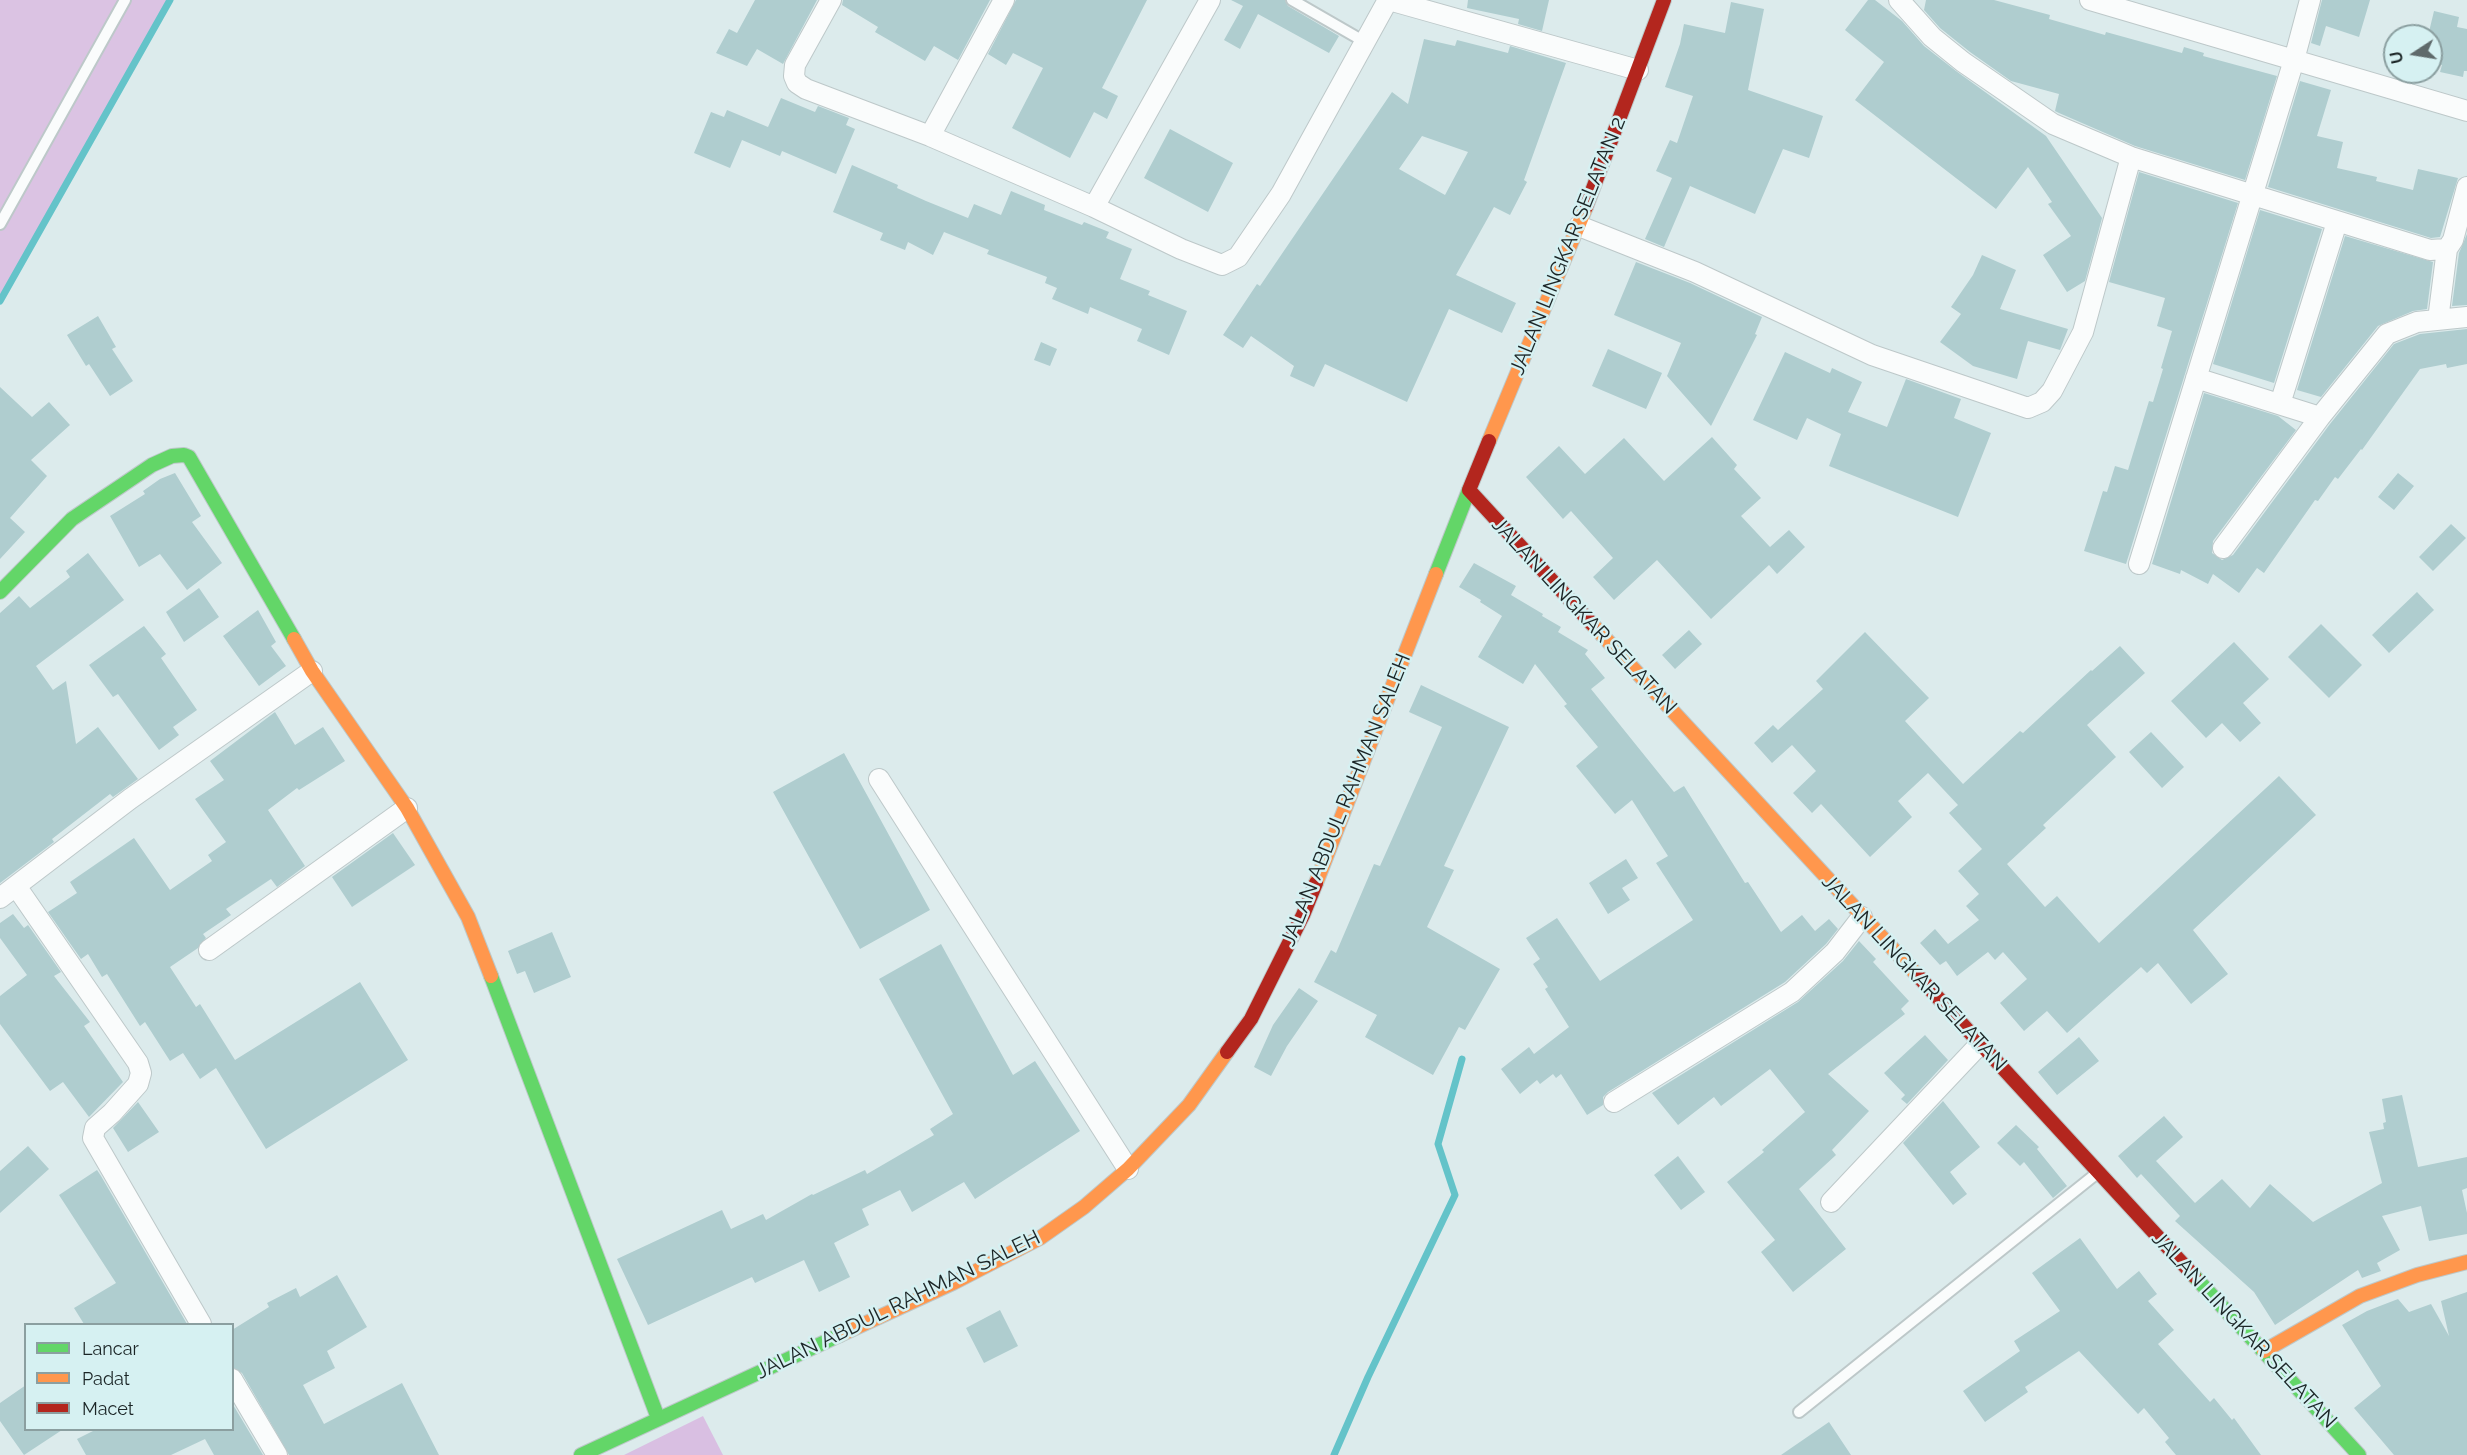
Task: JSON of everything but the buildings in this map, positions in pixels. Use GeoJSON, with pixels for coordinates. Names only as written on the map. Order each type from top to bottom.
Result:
{"type":"FeatureCollection","features":[{"type":"Feature","properties":{"kind":"main road","name":"JALAN LINGKAR SELATAN 2"},"geometry":{"type":"LineString","coordinates":[[1469,490],[1579,226],[1664,0]]}},
{"type":"Feature","properties":{"kind":"main road"},"geometry":{"type":"LineString","coordinates":[[0,592],[72,519],[152,465],[172,456],[189,457],[312,671],[407,808],[468,917],[658,1418]]}},
{"type":"Feature","properties":{"kind":"main road","name":"JALAN LINGKAR SELATAN"},"geometry":{"type":"LineString","coordinates":[[1469,490],[2359,1455]]}},
{"type":"Feature","properties":{"kind":"main road","name":"JALAN ABDUL RAHMAN SALEH"},"geometry":{"type":"LineString","coordinates":[[581,1455],[953,1283],[1040,1238],[1084,1207],[1128,1169],[1189,1105],[1251,1019],[1303,915],[1469,490]]}},
{"type":"Feature","properties":{"kind":"main road"},"geometry":{"type":"LineString","coordinates":[[2264,1351],[2360,1296],[2416,1275],[2467,1262]]}},
{"type":"Feature","properties":{"kind":"street"},"geometry":{"type":"LineString","coordinates":[[831,0],[795,65],[794,76],[797,83],[806,89],[930,136],[1094,207],[1181,249],[1222,265],[1238,257],[1281,194],[1389,0],[1638,70]]}},
{"type":"Feature","properties":{"kind":"street"},"geometry":{"type":"LineString","coordinates":[[930,136],[1004,0]]}},
{"type":"Feature","properties":{"kind":"street"},"geometry":{"type":"LineString","coordinates":[[1094,207],[1210,0]]}},
{"type":"Feature","properties":{"kind":"street"},"geometry":{"type":"LineString","coordinates":[[1899,0],[1932,37],[1963,62],[2054,124],[2131,157],[2430,250],[2447,249]]}},
{"type":"Feature","properties":{"kind":"street"},"geometry":{"type":"LineString","coordinates":[[2090,0],[2467,111]]}},
{"type":"Feature","properties":{"kind":"street"},"geometry":{"type":"LineString","coordinates":[[2139,564],[2294,60],[2310,0]]}},
{"type":"Feature","properties":{"kind":"street"},"geometry":{"type":"LineString","coordinates":[[1579,226],[1695,272],[1872,355],[2028,408],[2042,402],[2052,391],[2083,332],[2131,157]]}},
{"type":"Feature","properties":{"kind":"street"},"geometry":{"type":"LineString","coordinates":[[2438,320],[2447,249],[2453,240],[2464,208],[2467,188]]}},
{"type":"Feature","properties":{"kind":"street"},"geometry":{"type":"LineString","coordinates":[[2280,404],[2337,222]]}},
{"type":"Feature","properties":{"kind":"street"},"geometry":{"type":"LineString","coordinates":[[2223,548],[2320,417],[2387,334],[2417,322],[2467,317]]}},
{"type":"Feature","properties":{"kind":"street"},"geometry":{"type":"LineString","coordinates":[[2196,378],[2320,417]]}},
{"type":"Feature","properties":{"kind":"street"},"geometry":{"type":"LineString","coordinates":[[0,898],[130,799],[312,671]]}},
{"type":"Feature","properties":{"kind":"street"},"geometry":{"type":"LineString","coordinates":[[879,779],[1128,1169]]}},
{"type":"Feature","properties":{"kind":"street"},"geometry":{"type":"LineString","coordinates":[[209,950],[407,808]]}},
{"type":"Feature","properties":{"kind":"street"},"geometry":{"type":"LineString","coordinates":[[16,886],[138,1063],[141,1073],[138,1084],[95,1128],[93,1138],[200,1323]]}},
{"type":"Feature","properties":{"kind":"street"},"geometry":{"type":"LineString","coordinates":[[1614,1102],[1792,992],[1835,952],[1862,917]]}},
{"type":"Feature","properties":{"kind":"street"},"geometry":{"type":"LineString","coordinates":[[1831,1202],[1980,1044]]}},
{"type":"Feature","properties":{"kind":"street"},"geometry":{"type":"LineString","coordinates":[[234,1382],[276,1455]]}},
{"type":"Feature","properties":{"kind":"lane"},"geometry":{"type":"LineString","coordinates":[[0,224],[125,0]]}},
{"type":"Feature","properties":{"kind":"lane"},"geometry":{"type":"LineString","coordinates":[[1292,0],[1365,42]]}},
{"type":"Feature","properties":{"kind":"lane"},"geometry":{"type":"LineString","coordinates":[[1799,1412],[2099,1172]]}},
{"type":"Feature","properties":{"kind":"shaded area"},"geometry":{"type":"Polygon","coordinates":[[[0,0],[170,0],[0,301],[0,0]]]}},
{"type":"Feature","properties":{"kind":"shaded area"},"geometry":{"type":"Polygon","coordinates":[[[703,1416],[723,1455],[624,1455],[703,1416]]]}},
{"type":"Feature","properties":{"kind":"waterway"},"geometry":{"type":"LineString","coordinates":[[0,301],[170,0]]}},
{"type":"Feature","properties":{"kind":"waterway"},"geometry":{"type":"LineString","coordinates":[[1334,1455],[1368,1377],[1455,1195],[1438,1144],[1462,1059]]}},
{"type":"Feature","properties":{"kind":"traffic: fast"},"geometry":{"type":"LineString","coordinates":[[0,592],[72,519],[152,465],[172,456],[184,455],[189,457],[294,639]]}},
{"type":"Feature","properties":{"kind":"traffic: fast"},"geometry":{"type":"LineString","coordinates":[[1436,574],[1469,490]]}},
{"type":"Feature","properties":{"kind":"traffic: fast"},"geometry":{"type":"LineString","coordinates":[[491,976],[658,1418]]}},
{"type":"Feature","properties":{"kind":"traffic: fast"},"geometry":{"type":"LineString","coordinates":[[2194,1276],[2359,1455]]}},
{"type":"Feature","properties":{"kind":"traffic: fast"},"geometry":{"type":"LineString","coordinates":[[581,1455],[840,1335]]}},
{"type":"Feature","properties":{"kind":"traffic: slow"},"geometry":{"type":"LineString","coordinates":[[1489,441],[1586,207]]}},
{"type":"Feature","properties":{"kind":"traffic: slow"},"geometry":{"type":"LineString","coordinates":[[1316,883],[1436,574]]}},
{"type":"Feature","properties":{"kind":"traffic: slow"},"geometry":{"type":"LineString","coordinates":[[1592,624],[1918,976]]}},
{"type":"Feature","properties":{"kind":"traffic: slow"},"geometry":{"type":"LineString","coordinates":[[294,639],[312,671],[407,808],[468,917],[491,976]]}},
{"type":"Feature","properties":{"kind":"traffic: slow"},"geometry":{"type":"LineString","coordinates":[[840,1335],[953,1283],[1040,1238],[1084,1207],[1128,1169],[1189,1105],[1227,1052]]}},
{"type":"Feature","properties":{"kind":"traffic: slow"},"geometry":{"type":"LineString","coordinates":[[2264,1351],[2360,1296],[2417,1275],[2467,1262]]}},
{"type":"Feature","properties":{"kind":"traffic: jam"},"geometry":{"type":"LineString","coordinates":[[1586,207],[1664,0]]}},
{"type":"Feature","properties":{"kind":"traffic: jam"},"geometry":{"type":"LineString","coordinates":[[1489,441],[1469,490],[1592,624]]}},
{"type":"Feature","properties":{"kind":"traffic: jam"},"geometry":{"type":"LineString","coordinates":[[1227,1052],[1251,1019],[1303,915],[1316,883]]}},
{"type":"Feature","properties":{"kind":"traffic: jam"},"geometry":{"type":"LineString","coordinates":[[1918,976],[2194,1276]]}}]}
